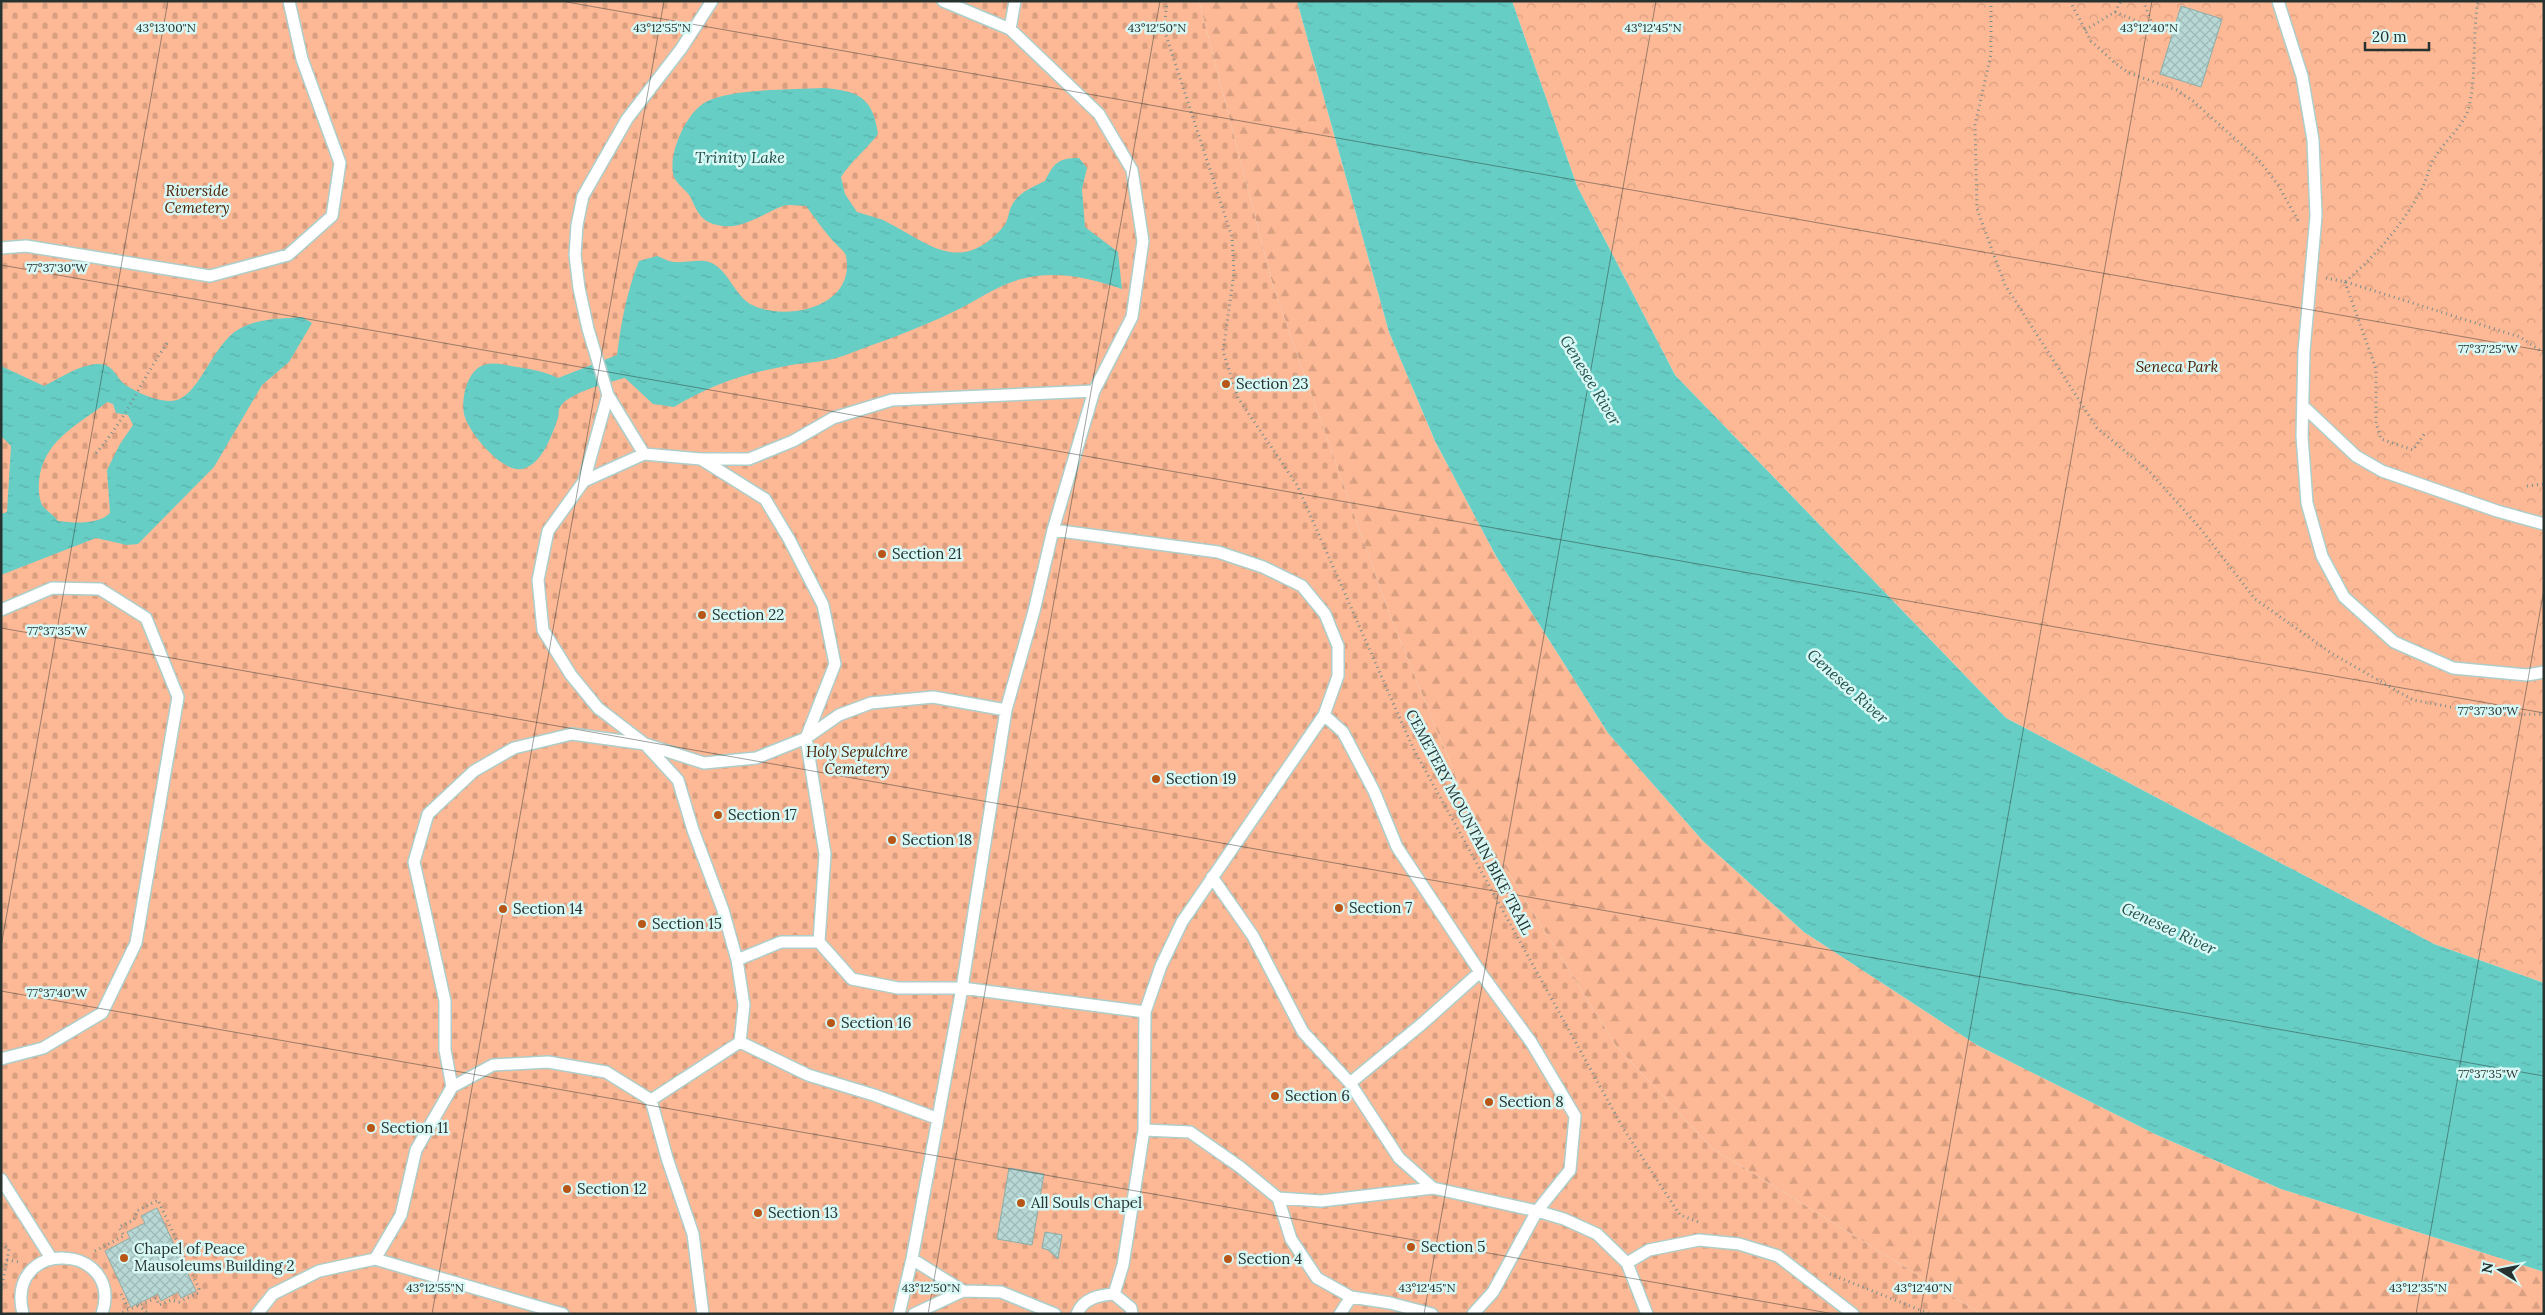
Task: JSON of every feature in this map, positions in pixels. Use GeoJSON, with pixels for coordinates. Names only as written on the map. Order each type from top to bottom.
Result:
{"type":"FeatureCollection","features":[{"type":"Feature","properties":{"kind":"lane"},"geometry":{"type":"LineString","coordinates":[[1,248],[26,246],[210,276],[288,255],[332,216],[340,164],[302,59],[289,1]]}},
{"type":"Feature","properties":{"kind":"lane"},"geometry":{"type":"LineString","coordinates":[[644,454],[608,395],[588,329],[576,263],[576,225],[583,196],[627,119],[681,50],[712,1]]}},
{"type":"Feature","properties":{"kind":"lane"},"geometry":{"type":"LineString","coordinates":[[899,1314],[912,1259],[936,1118],[962,988],[1006,710],[1053,530],[1094,390],[1132,316],[1143,241],[1132,170],[1099,114],[1010,29],[944,1]]}},
{"type":"Feature","properties":{"kind":"lane"},"geometry":{"type":"LineString","coordinates":[[1010,29],[1015,1]]}},
{"type":"Feature","properties":{"kind":"lane"},"geometry":{"type":"LineString","coordinates":[[2278,1],[2302,76],[2313,140],[2316,216],[2304,351],[2302,436],[2307,503],[2322,556],[2344,597],[2394,642],[2453,668],[2527,675],[2544,672]]}},
{"type":"Feature","properties":{"kind":"lane"},"geometry":{"type":"LineString","coordinates":[[584,481],[644,454],[700,459],[749,460],[793,441],[833,418],[892,400],[1094,390]]}},
{"type":"Feature","properties":{"kind":"lane"},"geometry":{"type":"LineString","coordinates":[[608,395],[584,481],[548,531],[538,580],[543,630],[571,675],[598,708],[645,744],[678,780],[693,830],[724,910],[738,960],[744,1005],[740,1042]]}},
{"type":"Feature","properties":{"kind":"lane"},"geometry":{"type":"LineString","coordinates":[[2303,406],[2356,456],[2382,471],[2497,512],[2544,524]]}},
{"type":"Feature","properties":{"kind":"lane"},"geometry":{"type":"LineString","coordinates":[[700,459],[765,499],[789,539],[823,605],[835,664],[806,738],[825,854],[819,942],[852,980],[898,988],[962,988],[1145,1012]]}},
{"type":"Feature","properties":{"kind":"lane"},"geometry":{"type":"LineString","coordinates":[[1053,530],[1218,552],[1263,567],[1302,586],[1325,614],[1338,646],[1338,676],[1324,715],[1182,922],[1161,966],[1145,1012],[1144,1130],[1123,1265],[1114,1294]]}},
{"type":"Feature","properties":{"kind":"lane"},"geometry":{"type":"LineString","coordinates":[[1,610],[52,588],[100,589],[146,618],[178,697],[136,943],[102,1013],[43,1048],[1,1059]]}},
{"type":"Feature","properties":{"kind":"lane"},"geometry":{"type":"LineString","coordinates":[[452,1087],[445,1050],[445,1001],[414,862],[428,814],[474,771],[514,748],[572,734],[645,744],[704,763],[756,758],[806,738],[838,715],[871,703],[932,696],[1006,710]]}},
{"type":"Feature","properties":{"kind":"lane"},"geometry":{"type":"LineString","coordinates":[[1324,715],[1343,732],[1374,791],[1397,847],[1480,972],[1531,1042],[1575,1116],[1570,1170],[1537,1211],[1493,1292],[1473,1314]]}},
{"type":"Feature","properties":{"kind":"lane"},"geometry":{"type":"LineString","coordinates":[[1212,877],[1253,936],[1303,1032],[1350,1083],[1399,1158],[1433,1188]]}},
{"type":"Feature","properties":{"kind":"lane"},"geometry":{"type":"LineString","coordinates":[[738,960],[781,942],[819,942]]}},
{"type":"Feature","properties":{"kind":"lane"},"geometry":{"type":"LineString","coordinates":[[1350,1083],[1423,1023],[1480,972]]}},
{"type":"Feature","properties":{"kind":"lane"},"geometry":{"type":"LineString","coordinates":[[740,1042],[808,1075],[874,1095],[936,1118]]}},
{"type":"Feature","properties":{"kind":"lane"},"geometry":{"type":"LineString","coordinates":[[651,1100],[740,1042]]}},
{"type":"Feature","properties":{"kind":"lane"},"geometry":{"type":"LineString","coordinates":[[375,1259],[401,1215],[416,1150],[452,1087],[493,1065],[548,1062],[606,1072],[651,1100],[667,1158],[693,1234],[703,1314]]}},
{"type":"Feature","properties":{"kind":"lane"},"geometry":{"type":"LineString","coordinates":[[1144,1130],[1190,1132],[1240,1167],[1278,1198],[1291,1239],[1317,1278],[1351,1297],[1390,1303],[1432,1314]]}},
{"type":"Feature","properties":{"kind":"lane"},"geometry":{"type":"LineString","coordinates":[[1,1179],[50,1258]]}},
{"type":"Feature","properties":{"kind":"lane"},"geometry":{"type":"LineString","coordinates":[[1278,1198],[1321,1202],[1433,1188],[1537,1211],[1564,1219],[1597,1234],[1627,1264],[1647,1314]]}},
{"type":"Feature","properties":{"kind":"lane"},"geometry":{"type":"LineString","coordinates":[[1627,1264],[1649,1250],[1699,1240],[1739,1244],[1778,1256],[1854,1314]]}},
{"type":"Feature","properties":{"kind":"lane"},"geometry":{"type":"LineString","coordinates":[[23,1314],[21,1293],[24,1281],[40,1263],[50,1258],[65,1256],[78,1259],[91,1267],[100,1278],[104,1292],[102,1314]]}},
{"type":"Feature","properties":{"kind":"lane"},"geometry":{"type":"LineString","coordinates":[[257,1314],[273,1294],[318,1271],[375,1259],[563,1314]]}},
{"type":"Feature","properties":{"kind":"lane"},"geometry":{"type":"LineString","coordinates":[[912,1259],[963,1292]]}},
{"type":"Feature","properties":{"kind":"lane"},"geometry":{"type":"LineString","coordinates":[[914,1314],[963,1292],[1001,1292],[1055,1314]]}},
{"type":"Feature","properties":{"kind":"lane"},"geometry":{"type":"LineString","coordinates":[[1078,1314],[1079,1309],[1095,1296],[1114,1294],[1132,1308],[1132,1314]]}},
{"type":"Feature","properties":{"kind":"lane"},"geometry":{"type":"LineString","coordinates":[[1340,1314],[1351,1297]]}},
{"type":"Feature","properties":{"kind":"path","name":"CEMETERY MOUNTAIN BIKE TRAIL"},"geometry":{"type":"LineString","coordinates":[[1167,1],[1164,29],[1232,237],[1234,273],[1223,351],[1238,398],[1297,485],[1413,748],[1623,1128],[1680,1215],[1708,1226]]}},
{"type":"Feature","properties":{"kind":"path"},"geometry":{"type":"LineString","coordinates":[[1991,1],[1990,54],[1975,125],[1977,209],[2006,285],[2098,428],[2150,471],[2200,528],[2256,599],[2331,654],[2413,700],[2494,715],[2544,714]]}},
{"type":"Feature","properties":{"kind":"path"},"geometry":{"type":"LineString","coordinates":[[2070,1],[2091,41],[2115,63],[2129,73],[2177,90],[2193,101],[2259,160],[2278,185],[2314,246]]}},
{"type":"Feature","properties":{"kind":"path"},"geometry":{"type":"LineString","coordinates":[[2085,30],[2115,12],[2121,1]]}},
{"type":"Feature","properties":{"kind":"path"},"geometry":{"type":"LineString","coordinates":[[2143,1],[2154,28]]}},
{"type":"Feature","properties":{"kind":"path"},"geometry":{"type":"LineString","coordinates":[[2345,282],[2368,262],[2400,225],[2421,191],[2435,157],[2454,134],[2468,109],[2473,82],[2478,1]]}},
{"type":"Feature","properties":{"kind":"path"},"geometry":{"type":"LineString","coordinates":[[2115,12],[2154,28],[2167,31]]}},
{"type":"Feature","properties":{"kind":"path"},"geometry":{"type":"LineString","coordinates":[[2311,274],[2345,282],[2520,337],[2544,353]]}},
{"type":"Feature","properties":{"kind":"path"},"geometry":{"type":"LineString","coordinates":[[2345,282],[2376,370],[2376,423],[2381,439],[2413,450],[2425,433]]}},
{"type":"Feature","properties":{"kind":"path"},"geometry":{"type":"LineString","coordinates":[[96,453],[120,423],[153,363],[168,342]]}},
{"type":"Feature","properties":{"kind":"path"},"geometry":{"type":"LineString","coordinates":[[2528,486],[2544,484]]}},
{"type":"Feature","properties":{"kind":"path"},"geometry":{"type":"LineString","coordinates":[[92,1253],[124,1236],[120,1228],[134,1220],[137,1211],[158,1200],[199,1289],[198,1293],[180,1302],[171,1300],[159,1305],[156,1298],[119,1314]]}},
{"type":"Feature","properties":{"kind":"path"},"geometry":{"type":"LineString","coordinates":[[1,1244],[9,1249],[1,1290]]}},
{"type":"Feature","properties":{"kind":"path"},"geometry":{"type":"LineString","coordinates":[[1828,1273],[1930,1314]]}},
{"type":"Feature","properties":{"kind":"path"},"geometry":{"type":"LineString","coordinates":[[138,1305],[149,1314]]}},
{"type":"Feature","properties":{"kind":"green space","name":"Holy Sepulchre Cemetery"},"geometry":{"type":"Polygon","coordinates":[[[1,1],[1199,1],[1273,286],[1389,613],[1469,809],[1616,1046],[1712,1148],[1981,1314],[1,1314],[1,1]]]}},
{"type":"Feature","properties":{"kind":"green space"},"geometry":{"type":"Polygon","coordinates":[[[1199,1],[1297,1],[1389,332],[1435,441],[1496,556],[1608,733],[1703,841],[1804,932],[1977,1045],[2157,1135],[2281,1189],[2544,1272],[2544,1314],[1981,1314],[1712,1148],[1616,1046],[1469,809],[1389,613],[1273,286],[1199,1]]]}},
{"type":"Feature","properties":{"kind":"green space","name":"Seneca Park"},"geometry":{"type":"Polygon","coordinates":[[[1512,1],[2544,1],[2544,983],[2434,944],[2006,718],[1675,375],[1577,186],[1512,1]]]}},
{"type":"Feature","properties":{"kind":"water","name":"Genesee River"},"geometry":{"type":"Polygon","coordinates":[[[1297,1],[1512,1],[1577,186],[1675,375],[2006,718],[2434,944],[2544,983],[2544,1272],[2281,1189],[2157,1135],[1977,1045],[1804,932],[1703,841],[1608,733],[1496,556],[1435,441],[1389,332],[1297,1]]]}},
{"type":"Feature","properties":{"kind":"water","name":"Trinity Lake"},"geometry":{"type":"Polygon","coordinates":[[[824,88],[846,91],[862,98],[868,104],[876,122],[878,134],[841,177],[845,194],[857,212],[883,220],[944,251],[959,253],[973,250],[988,241],[1004,226],[1012,205],[1018,197],[1045,181],[1054,166],[1061,161],[1079,158],[1087,168],[1082,189],[1085,227],[1118,252],[1122,289],[1072,276],[1047,275],[1021,279],[926,324],[843,356],[824,361],[775,368],[730,380],[674,407],[653,404],[625,378],[600,385],[571,397],[564,402],[559,408],[553,433],[541,456],[529,466],[522,469],[514,469],[505,465],[487,450],[472,431],[464,414],[463,401],[469,379],[473,373],[484,365],[498,364],[541,371],[558,378],[617,355],[625,307],[639,261],[657,256],[673,262],[709,262],[721,270],[746,301],[766,310],[783,312],[816,306],[830,298],[840,288],[846,273],[846,256],[828,236],[806,206],[783,206],[738,225],[715,225],[702,217],[689,195],[675,180],[672,168],[675,148],[684,126],[704,103],[715,98],[745,92],[824,88]]]}},
{"type":"Feature","properties":{"kind":"water"},"geometry":{"type":"Polygon","coordinates":[[[302,317],[312,323],[289,362],[262,385],[214,467],[138,544],[127,545],[96,538],[1,575],[1,514],[7,512],[11,446],[1,436],[1,366],[44,386],[84,366],[104,365],[113,370],[127,386],[138,392],[151,398],[171,401],[185,396],[193,388],[222,345],[239,329],[262,321],[302,317]],[[107,402],[66,432],[50,450],[44,461],[39,478],[40,497],[43,507],[58,521],[78,523],[99,520],[110,513],[107,470],[120,444],[133,425],[128,415],[116,413],[113,404],[107,402]]]}},
{"type":"Feature","properties":{"kind":"building"},"geometry":{"type":"Polygon","coordinates":[[[2181,6],[2222,19],[2201,87],[2160,74],[2181,6]]]}},
{"type":"Feature","properties":{"kind":"building","name":"All Souls Chapel"},"geometry":{"type":"Polygon","coordinates":[[[1009,1168],[1044,1174],[1032,1245],[997,1239],[1009,1168]]]}},
{"type":"Feature","properties":{"kind":"building","name":"Chapel of Peace Mausoleums Building 2"},"geometry":{"type":"Polygon","coordinates":[[[157,1208],[196,1291],[181,1298],[178,1292],[161,1301],[158,1294],[131,1307],[105,1251],[130,1238],[127,1232],[145,1223],[141,1216],[157,1208]]]}},
{"type":"Feature","properties":{"kind":"building"},"geometry":{"type":"Polygon","coordinates":[[[1045,1232],[1062,1235],[1058,1259],[1048,1250],[1042,1248],[1045,1232]]]}},
{"type":"Feature","properties":{"kind":"place","name":"Section 23"},"geometry":{"type":"Point","coordinates":[1226,384]}},
{"type":"Feature","properties":{"kind":"place","name":"Section 21"},"geometry":{"type":"Point","coordinates":[882,554]}},
{"type":"Feature","properties":{"kind":"place","name":"Section 22"},"geometry":{"type":"Point","coordinates":[702,615]}},
{"type":"Feature","properties":{"kind":"place","name":"Section 19"},"geometry":{"type":"Point","coordinates":[1156,779]}},
{"type":"Feature","properties":{"kind":"place","name":"Section 17"},"geometry":{"type":"Point","coordinates":[718,815]}},
{"type":"Feature","properties":{"kind":"place","name":"Section 18"},"geometry":{"type":"Point","coordinates":[892,840]}},
{"type":"Feature","properties":{"kind":"place","name":"Section 7"},"geometry":{"type":"Point","coordinates":[1339,908]}},
{"type":"Feature","properties":{"kind":"place","name":"Section 14"},"geometry":{"type":"Point","coordinates":[503,909]}},
{"type":"Feature","properties":{"kind":"place","name":"Section 15"},"geometry":{"type":"Point","coordinates":[642,924]}},
{"type":"Feature","properties":{"kind":"place","name":"Section 16"},"geometry":{"type":"Point","coordinates":[831,1023]}},
{"type":"Feature","properties":{"kind":"place","name":"Section 6"},"geometry":{"type":"Point","coordinates":[1275,1096]}},
{"type":"Feature","properties":{"kind":"place","name":"Section 8"},"geometry":{"type":"Point","coordinates":[1489,1102]}},
{"type":"Feature","properties":{"kind":"place","name":"Section 11"},"geometry":{"type":"Point","coordinates":[371,1128]}},
{"type":"Feature","properties":{"kind":"place","name":"Section 12"},"geometry":{"type":"Point","coordinates":[567,1189]}},
{"type":"Feature","properties":{"kind":"place","name":"All Souls Chapel"},"geometry":{"type":"Point","coordinates":[1021,1203]}},
{"type":"Feature","properties":{"kind":"place","name":"Section 13"},"geometry":{"type":"Point","coordinates":[758,1213]}},
{"type":"Feature","properties":{"kind":"place","name":"Section 5"},"geometry":{"type":"Point","coordinates":[1411,1247]}},
{"type":"Feature","properties":{"kind":"place","name":"Chapel of Peace Mausoleums Building 2"},"geometry":{"type":"Point","coordinates":[124,1258]}},
{"type":"Feature","properties":{"kind":"place","name":"Section 4"},"geometry":{"type":"Point","coordinates":[1228,1259]}},
{"type":"Feature","properties":{"kind":"park label","name":"Riverside Cemetery"},"geometry":{"type":"Point","coordinates":[197,200]}}]}
